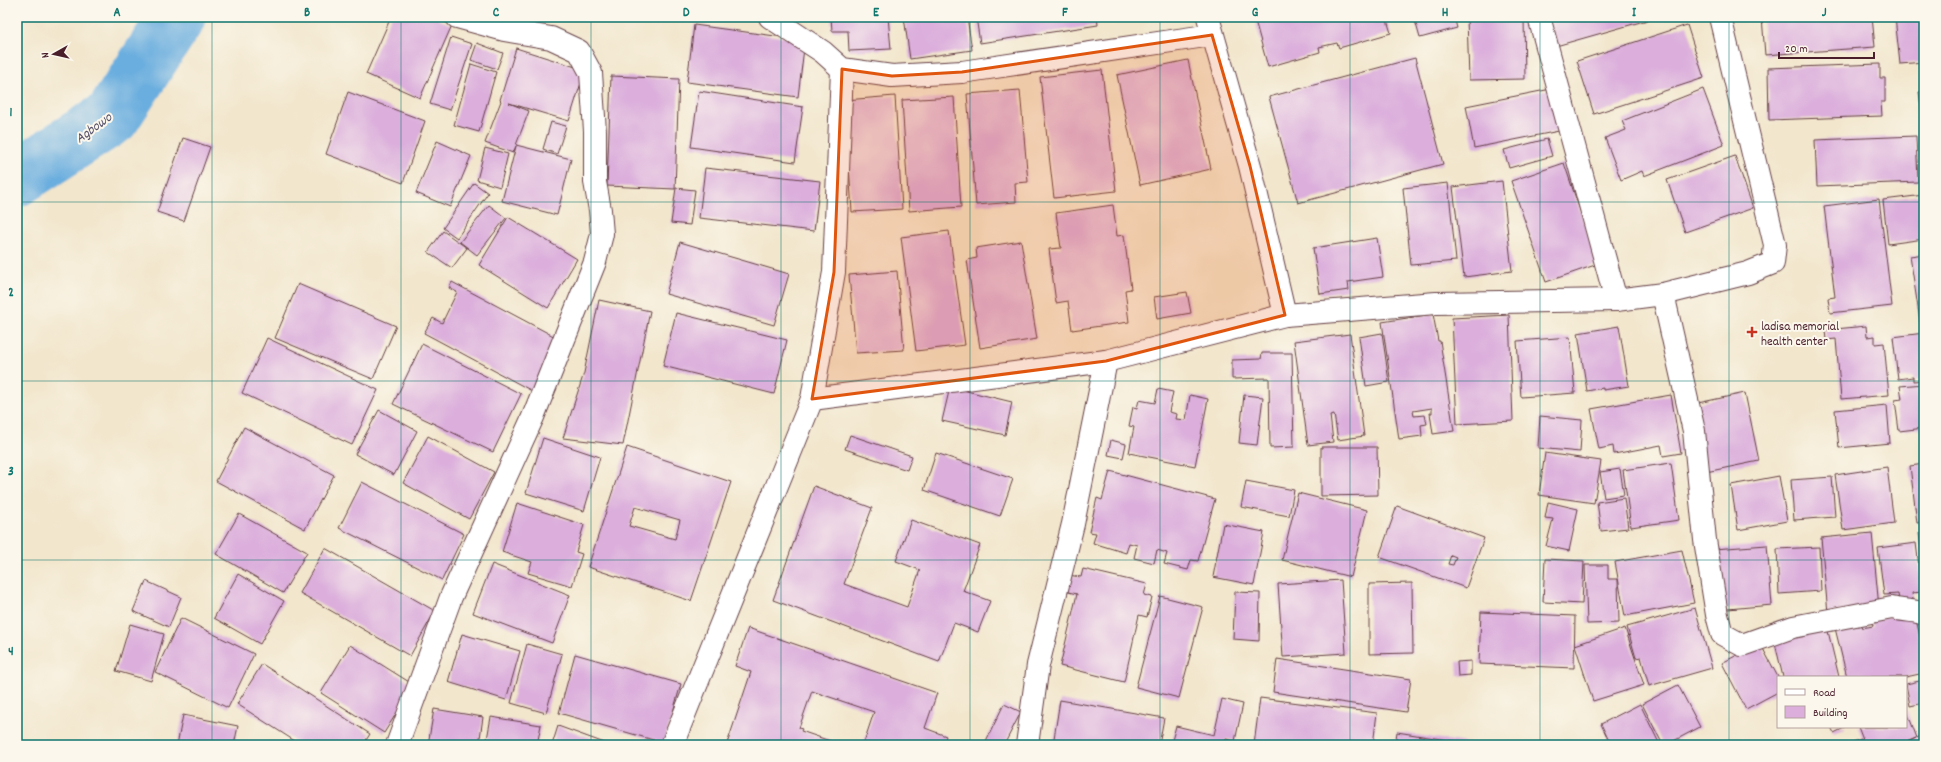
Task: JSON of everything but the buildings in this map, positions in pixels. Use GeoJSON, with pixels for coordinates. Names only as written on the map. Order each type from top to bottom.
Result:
{"type":"FeatureCollection","features":[{"type":"Feature","properties":{"kind":"street"},"geometry":{"type":"LineString","coordinates":[[397,745],[451,597],[533,417],[595,262],[602,234],[600,210],[595,182],[594,131],[590,73],[578,52],[551,38],[504,30],[457,17]]}},
{"type":"Feature","properties":{"kind":"street"},"geometry":{"type":"LineString","coordinates":[[770,17],[823,52],[842,69],[892,76],[962,72],[1210,26],[1250,166],[1285,315]]}},
{"type":"Feature","properties":{"kind":"street"},"geometry":{"type":"LineString","coordinates":[[1539,17],[1616,300]]}},
{"type":"Feature","properties":{"kind":"street"},"geometry":{"type":"LineString","coordinates":[[812,398],[1106,361],[1285,315],[1436,303],[1616,300],[1663,294],[1748,273],[1773,264],[1774,245],[1720,17]]}},
{"type":"Feature","properties":{"kind":"street"},"geometry":{"type":"LineString","coordinates":[[672,745],[812,398],[834,272],[842,69]]}},
{"type":"Feature","properties":{"kind":"street"},"geometry":{"type":"LineString","coordinates":[[1663,294],[1694,431],[1705,540],[1717,614],[1722,634],[1742,645],[1793,627],[1892,608],[1904,611],[1915,610],[1924,614]]}},
{"type":"Feature","properties":{"kind":"street"},"geometry":{"type":"LineString","coordinates":[[1027,745],[1038,665],[1073,524],[1106,361]]}},
{"type":"Feature","properties":{"kind":"highlighted area"},"geometry":{"type":"Polygon","coordinates":[[[1212,35],[1250,166],[1285,315],[1106,361],[812,399],[834,272],[842,69],[892,76],[962,72],[1212,35]]]}},
{"type":"Feature","properties":{"kind":"waterway","name":"Agbowo"},"geometry":{"type":"LineString","coordinates":[[17,178],[112,117],[177,17]]}},
{"type":"Feature","properties":{"kind":"place","name":"ladisa memorial health center"},"geometry":{"type":"Point","coordinates":[1752,332]}}]}
